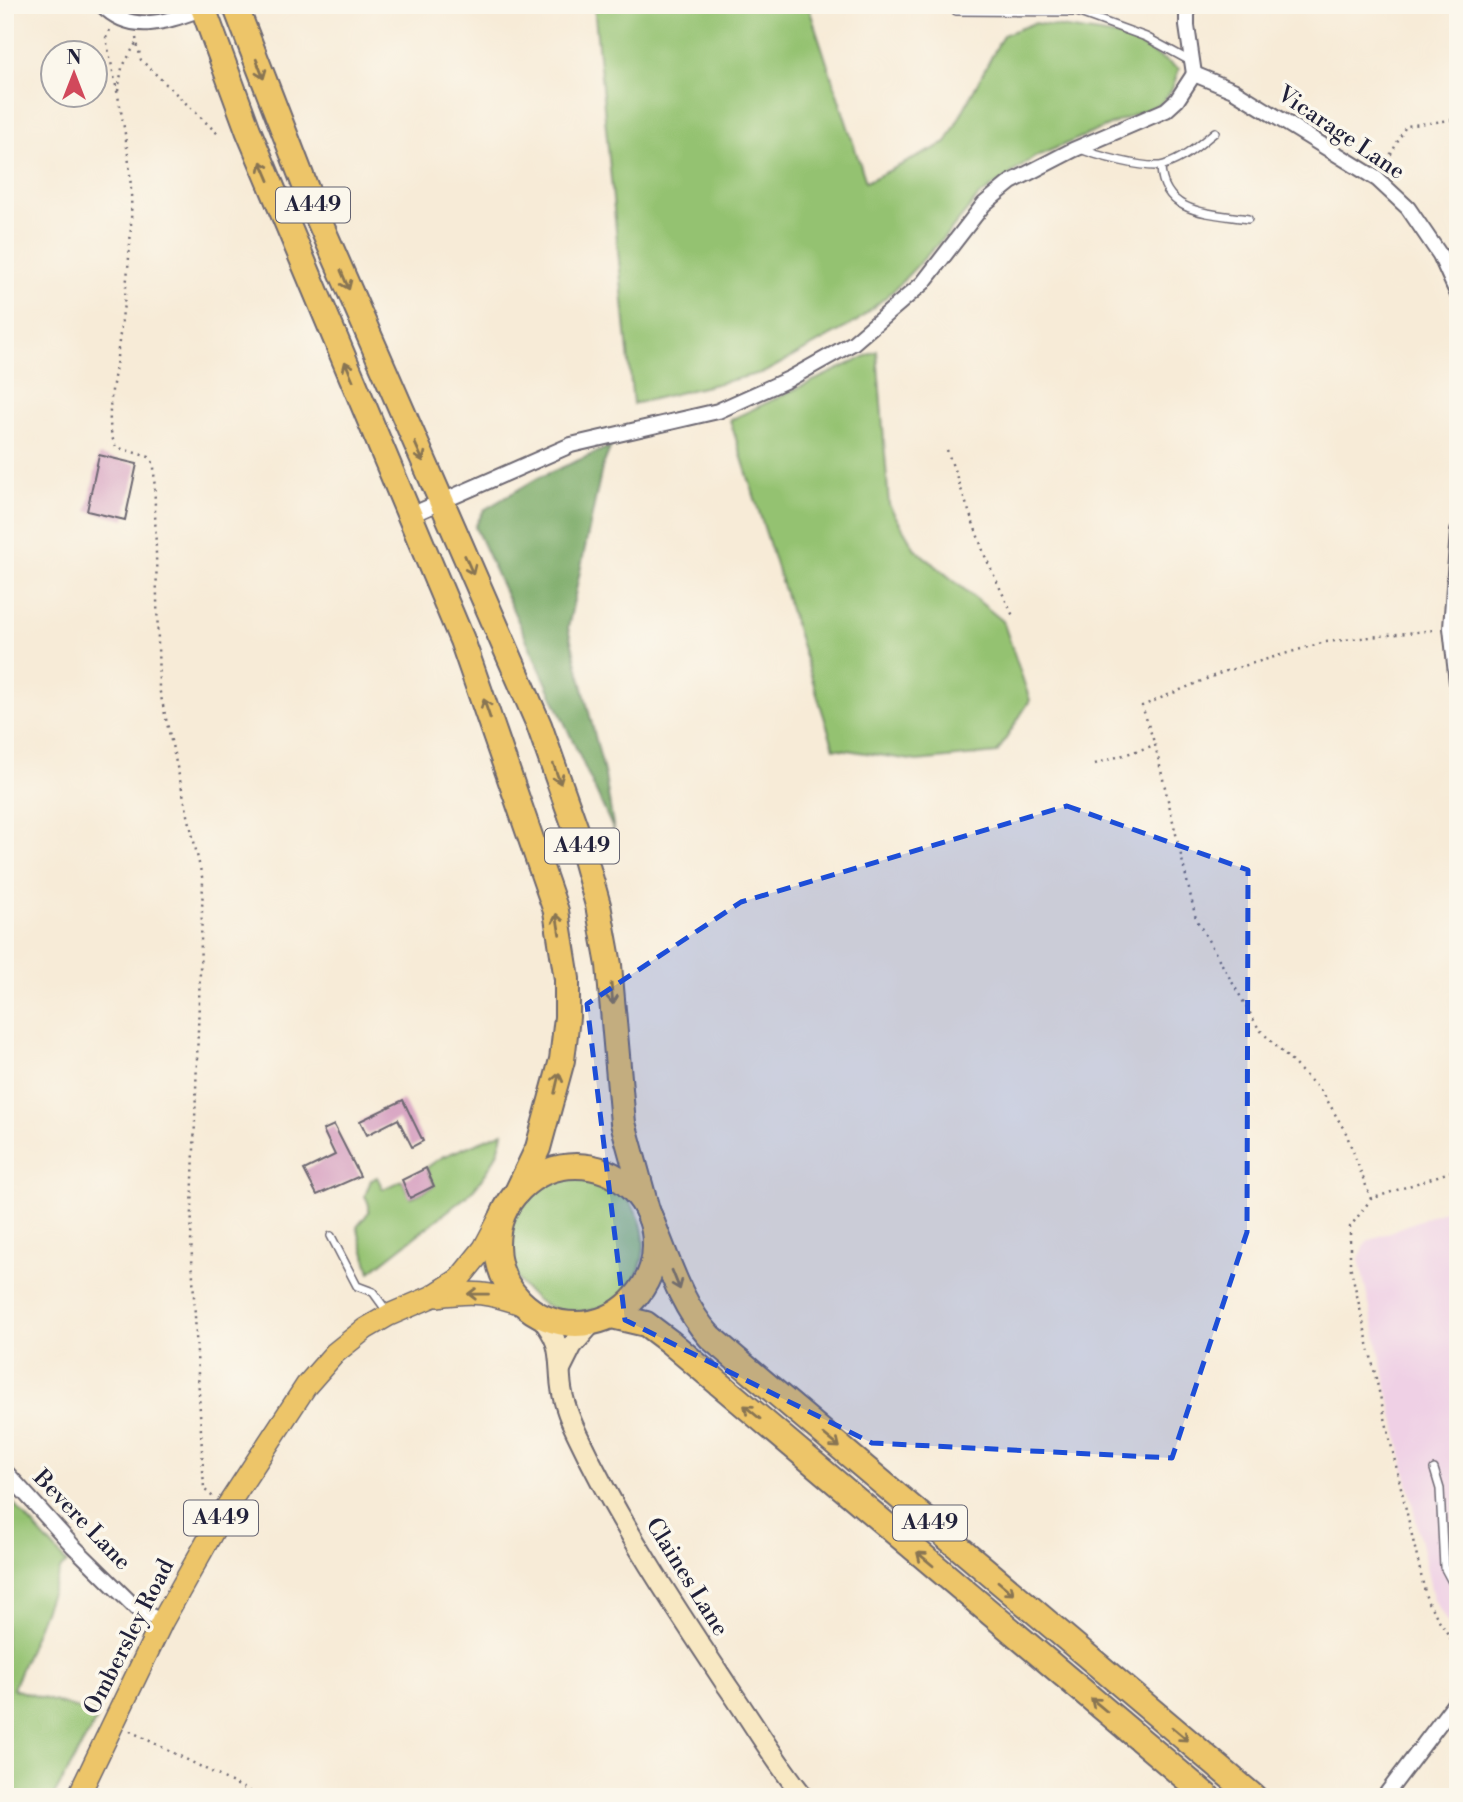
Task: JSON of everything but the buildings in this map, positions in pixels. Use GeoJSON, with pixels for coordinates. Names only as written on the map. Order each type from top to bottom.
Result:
{"type":"FeatureCollection","features":[{"type":"Feature","properties":{"kind":"highway","name":"A449"},"geometry":{"type":"LineString","coordinates":[[235,5],[314,209],[539,725],[590,872],[610,965],[623,1124],[649,1213],[685,1301],[699,1325],[710,1337],[1254,1797]]}},
{"type":"Feature","properties":{"kind":"highway","name":"A449"},"geometry":{"type":"LineString","coordinates":[[206,6],[248,131],[411,515],[478,683],[556,911],[567,979],[567,1017],[562,1060],[538,1148],[510,1201]]}},
{"type":"Feature","properties":{"kind":"highway"},"geometry":{"type":"LineString","coordinates":[[580,1166],[603,1170],[623,1181],[639,1197],[649,1213],[655,1239],[654,1262],[646,1283],[631,1302],[602,1319],[565,1323],[531,1310],[511,1290],[501,1273],[497,1254],[497,1232],[510,1201],[534,1178],[556,1168],[580,1166]]}},
{"type":"Feature","properties":{"kind":"highway","name":"A449"},"geometry":{"type":"LineString","coordinates":[[602,1319],[646,1324],[670,1342],[1208,1797]]}},
{"type":"Feature","properties":{"kind":"main road","name":"Ombersley Road"},"geometry":{"type":"LineString","coordinates":[[78,1797],[162,1622],[226,1508],[306,1386],[335,1353],[365,1329],[389,1315],[431,1297],[459,1279],[474,1262],[510,1201]]}},
{"type":"Feature","properties":{"kind":"main road","name":"Ombersley Road"},"geometry":{"type":"LineString","coordinates":[[431,1297],[496,1294],[531,1310]]}},
{"type":"Feature","properties":{"kind":"street"},"geometry":{"type":"LineString","coordinates":[[102,5],[117,19],[134,24],[148,24],[206,6]]}},
{"type":"Feature","properties":{"kind":"street"},"geometry":{"type":"LineString","coordinates":[[411,515],[571,446],[718,411],[799,373],[853,343],[923,283],[984,204],[1011,182],[1077,148],[1167,110],[1177,100],[1193,68],[1187,5]]}},
{"type":"Feature","properties":{"kind":"street","name":"Vicarage Lane"},"geometry":{"type":"LineString","coordinates":[[1193,68],[1377,179],[1408,208],[1440,255],[1458,295]]}},
{"type":"Feature","properties":{"kind":"street"},"geometry":{"type":"LineString","coordinates":[[1458,531],[1451,628],[1458,692]]}},
{"type":"Feature","properties":{"kind":"street","name":"Claines Lane"},"geometry":{"type":"LineString","coordinates":[[531,1310],[551,1330],[558,1344],[561,1383],[569,1417],[598,1476],[637,1545],[800,1795]]}},
{"type":"Feature","properties":{"kind":"street"},"geometry":{"type":"LineString","coordinates":[[561,1368],[572,1346],[602,1319]]}},
{"type":"Feature","properties":{"kind":"street","name":"Bevere Lane"},"geometry":{"type":"LineString","coordinates":[[5,1471],[73,1546],[136,1608],[162,1622]]}},
{"type":"Feature","properties":{"kind":"street"},"geometry":{"type":"LineString","coordinates":[[1384,1797],[1458,1699]]}},
{"type":"Feature","properties":{"kind":"lane"},"geometry":{"type":"LineString","coordinates":[[953,5],[956,11],[1077,12],[1146,37],[1193,68]]}},
{"type":"Feature","properties":{"kind":"lane"},"geometry":{"type":"LineString","coordinates":[[1077,148],[1097,157],[1161,167],[1183,157],[1215,132]]}},
{"type":"Feature","properties":{"kind":"lane"},"geometry":{"type":"LineString","coordinates":[[1161,167],[1163,186],[1173,200],[1193,210],[1248,219]]}},
{"type":"Feature","properties":{"kind":"lane"},"geometry":{"type":"LineString","coordinates":[[331,1236],[357,1286],[373,1292],[389,1315]]}},
{"type":"Feature","properties":{"kind":"lane"},"geometry":{"type":"LineString","coordinates":[[1434,1469],[1440,1489],[1444,1567],[1458,1593]]}},
{"type":"Feature","properties":{"kind":"path"},"geometry":{"type":"LineString","coordinates":[[117,19],[106,37],[129,168],[131,236],[110,424],[111,437],[116,447],[149,457],[154,464],[159,688],[203,881],[191,1239],[204,1489],[226,1508]]}},
{"type":"Feature","properties":{"kind":"path"},"geometry":{"type":"LineString","coordinates":[[134,24],[141,60],[220,136]]}},
{"type":"Feature","properties":{"kind":"path"},"geometry":{"type":"LineString","coordinates":[[118,95],[122,68],[136,43]]}},
{"type":"Feature","properties":{"kind":"path"},"geometry":{"type":"LineString","coordinates":[[1377,179],[1406,126],[1458,119]]}},
{"type":"Feature","properties":{"kind":"path"},"geometry":{"type":"LineString","coordinates":[[947,450],[985,556],[1013,616]]}},
{"type":"Feature","properties":{"kind":"path"},"geometry":{"type":"LineString","coordinates":[[1371,1199],[1346,1133],[1323,1093],[1259,1029],[1196,919],[1155,746],[1142,706],[1223,673],[1325,642],[1451,628]]}},
{"type":"Feature","properties":{"kind":"path"},"geometry":{"type":"LineString","coordinates":[[1095,764],[1155,746]]}},
{"type":"Feature","properties":{"kind":"path"},"geometry":{"type":"LineString","coordinates":[[1458,1169],[1371,1199],[1350,1227],[1350,1265],[1427,1601],[1458,1650]]}},
{"type":"Feature","properties":{"kind":"path"},"geometry":{"type":"LineString","coordinates":[[115,1723],[261,1797]]}},
{"type":"Feature","properties":{"kind":"highlighted area"},"geometry":{"type":"Polygon","coordinates":[[[1067,806],[1248,870],[1247,1232],[1172,1458],[872,1443],[625,1320],[587,1004],[741,902],[1067,806]]]}},
{"type":"Feature","properties":{"kind":"shaded area"},"geometry":{"type":"Polygon","coordinates":[[[1458,1205],[1458,1641],[1433,1598],[1359,1258],[1367,1241],[1458,1205]]]}},
{"type":"Feature","properties":{"kind":"green space"},"geometry":{"type":"Polygon","coordinates":[[[594,5],[808,5],[866,182],[946,143],[1003,35],[1034,23],[1126,37],[1179,69],[1172,89],[1162,103],[1035,157],[978,197],[894,290],[856,322],[765,372],[633,404],[594,5]]]}},
{"type":"Feature","properties":{"kind":"green space"},"geometry":{"type":"Polygon","coordinates":[[[877,351],[889,505],[915,549],[1003,621],[1030,700],[997,753],[917,761],[834,748],[730,420],[877,351]]]}},
{"type":"Feature","properties":{"kind":"green space"},"geometry":{"type":"Polygon","coordinates":[[[611,446],[602,468],[568,628],[605,776],[614,831],[475,527],[484,510],[538,478],[611,446]]]}},
{"type":"Feature","properties":{"kind":"green space"},"geometry":{"type":"Polygon","coordinates":[[[503,1132],[499,1149],[490,1166],[468,1195],[370,1272],[357,1227],[369,1209],[365,1196],[371,1180],[377,1177],[383,1189],[402,1180],[411,1198],[434,1186],[426,1168],[442,1157],[503,1132]]]}},
{"type":"Feature","properties":{"kind":"green space"},"geometry":{"type":"Polygon","coordinates":[[[576,1176],[602,1181],[624,1196],[639,1218],[644,1244],[639,1270],[624,1292],[602,1307],[576,1312],[550,1307],[528,1292],[513,1270],[508,1244],[513,1218],[528,1196],[550,1181],[576,1176]]]}},
{"type":"Feature","properties":{"kind":"green space"},"geometry":{"type":"Polygon","coordinates":[[[5,1494],[67,1563],[61,1568],[13,1689],[99,1715],[53,1797],[5,1797],[5,1494]]]}}]}
